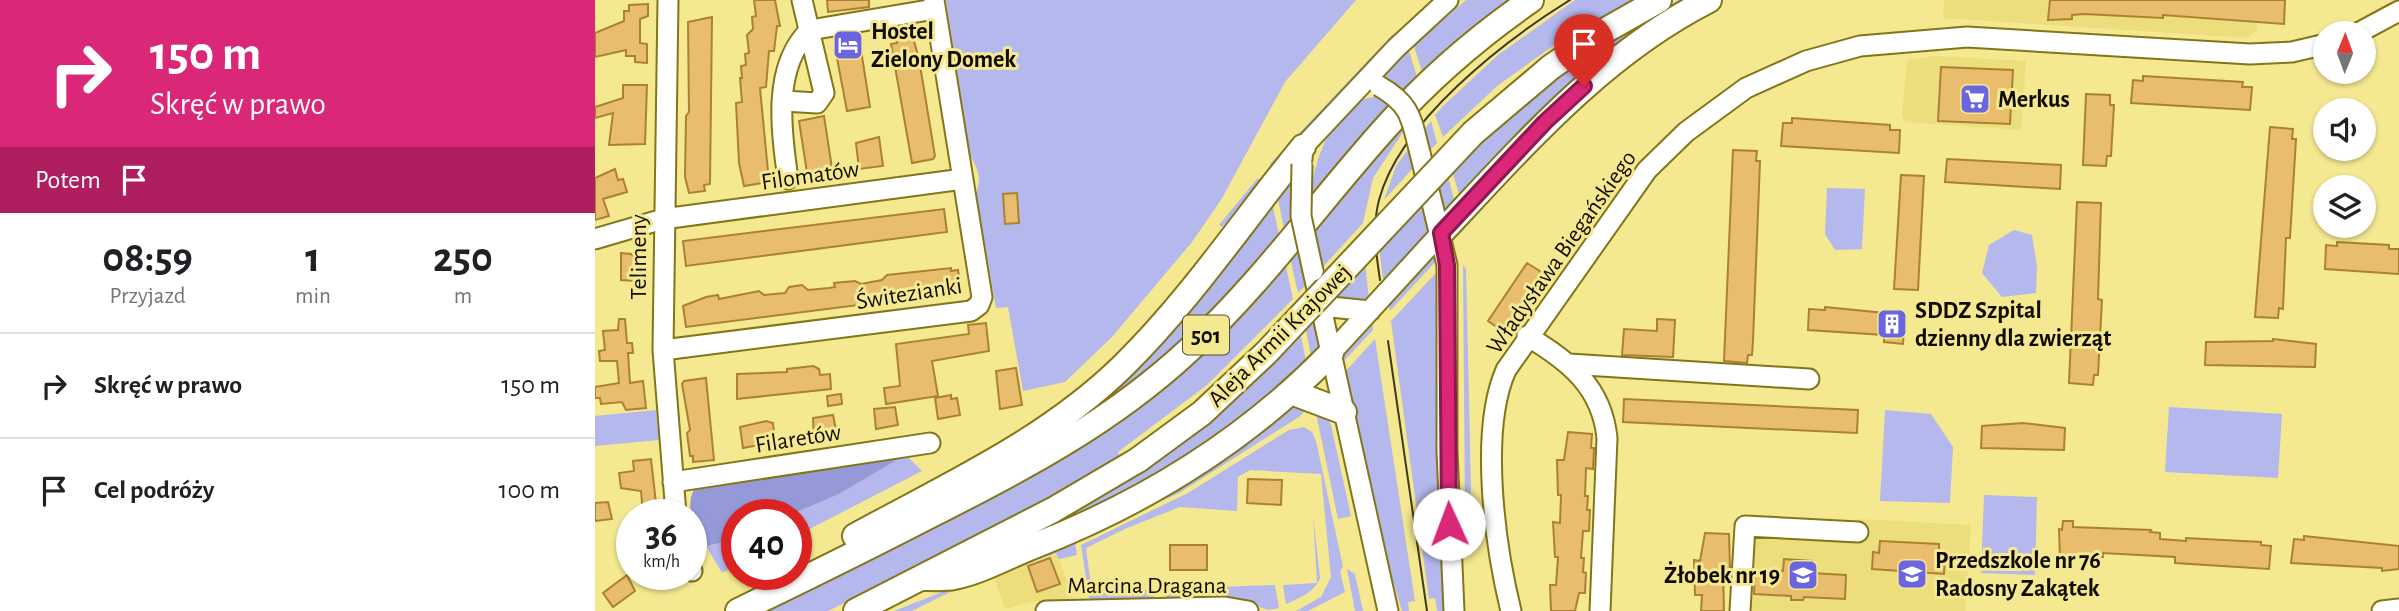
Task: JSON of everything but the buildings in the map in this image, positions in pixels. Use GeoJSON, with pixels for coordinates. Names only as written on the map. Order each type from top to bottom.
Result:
{"type":"FeatureCollection","features":[{"type":"Feature","properties":{"kind":"main road","name":"501"},"geometry":{"type":"LineString","coordinates":[[812,575],[1062,446],[1145,389],[1236,304],[1389,124],[1433,79],[1531,0]]}},
{"type":"Feature","properties":{"kind":"main road","name":"Aleja Armii Krajowej"},"geometry":{"type":"LineString","coordinates":[[856,611],[1053,510],[1138,460],[1202,413],[1266,353],[1473,133],[1551,67],[1599,34],[1659,0]]}},
{"type":"Feature","properties":{"kind":"main road"},"geometry":{"type":"LineString","coordinates":[[1441,233],[1545,122],[1584,86],[1658,29],[1709,0]]}},
{"type":"Feature","properties":{"kind":"main road"},"geometry":{"type":"LineString","coordinates":[[812,573],[849,539],[1035,436],[1093,393],[1124,365],[1169,316],[1303,155]]}},
{"type":"Feature","properties":{"kind":"main road"},"geometry":{"type":"LineString","coordinates":[[922,578],[954,578],[1085,526],[1133,503],[1215,452],[1291,393],[1331,354]]}},
{"type":"Feature","properties":{"kind":"main road"},"geometry":{"type":"LineString","coordinates":[[1291,393],[1344,412]]}},
{"type":"Feature","properties":{"kind":"main road","name":"501"},"geometry":{"type":"LineString","coordinates":[[738,611],[782,590]]}},
{"type":"Feature","properties":{"kind":"street","name":"Telimeny"},"geometry":{"type":"LineString","coordinates":[[668,0],[663,350],[675,499]]}},
{"type":"Feature","properties":{"kind":"street"},"geometry":{"type":"LineString","coordinates":[[784,102],[817,103],[824,93],[802,0]]}},
{"type":"Feature","properties":{"kind":"street"},"geometry":{"type":"LineString","coordinates":[[1388,611],[1301,216],[1303,155],[1448,0]]}},
{"type":"Feature","properties":{"kind":"street"},"geometry":{"type":"LineString","coordinates":[[787,179],[780,124],[789,66],[799,40],[810,30],[934,4]]}},
{"type":"Feature","properties":{"kind":"street","name":"Świtezianki"},"geometry":{"type":"LineString","coordinates":[[663,350],[971,311],[979,306],[982,297],[934,4]]}},
{"type":"Feature","properties":{"kind":"street"},"geometry":{"type":"LineString","coordinates":[[2377,23],[2399,11]]}},
{"type":"Feature","properties":{"kind":"street","name":"Władysława Biegańskiego"},"geometry":{"type":"LineString","coordinates":[[1511,611],[1502,570],[1495,513],[1493,415],[1499,384],[1527,336],[1647,170],[1666,150],[1747,88],[1806,61],[1891,42],[1966,37],[2250,54],[2292,52],[2313,47]]}},
{"type":"Feature","properties":{"kind":"street"},"geometry":{"type":"LineString","coordinates":[[1372,83],[1403,102],[1410,113],[1447,265],[1447,451],[1454,611]]}},
{"type":"Feature","properties":{"kind":"street","name":"Filomatów"},"geometry":{"type":"LineString","coordinates":[[595,239],[663,219],[963,179]]}},
{"type":"Feature","properties":{"kind":"street"},"geometry":{"type":"LineString","coordinates":[[1331,354],[1441,233]]}},
{"type":"Feature","properties":{"kind":"street"},"geometry":{"type":"LineString","coordinates":[[1321,306],[1370,312]]}},
{"type":"Feature","properties":{"kind":"street"},"geometry":{"type":"LineString","coordinates":[[1527,336],[1580,373],[1593,390],[1605,424],[1600,611]]}},
{"type":"Feature","properties":{"kind":"street"},"geometry":{"type":"LineString","coordinates":[[1566,363],[1586,367],[1809,379]]}},
{"type":"Feature","properties":{"kind":"street","name":"Filaretów"},"geometry":{"type":"LineString","coordinates":[[673,482],[930,443]]}},
{"type":"Feature","properties":{"kind":"street"},"geometry":{"type":"LineString","coordinates":[[1740,611],[1745,526],[1858,532]]}},
{"type":"Feature","properties":{"kind":"street","name":"Marcina Dragana"},"geometry":{"type":"LineString","coordinates":[[1046,611],[1225,607],[1248,611]]}},
{"type":"Feature","properties":{"kind":"street"},"geometry":{"type":"LineString","coordinates":[[2382,611],[2399,609]]}},
{"type":"Feature","properties":{"kind":"shaded area"},"geometry":{"type":"Polygon","coordinates":[[[946,0],[1356,0],[1285,82],[1221,200],[1192,242],[1112,337],[1065,382],[1023,391],[1008,307],[996,308],[976,194],[978,174],[970,155],[946,0]]]}},
{"type":"Feature","properties":{"kind":"shaded area"},"geometry":{"type":"Polygon","coordinates":[[[1466,0],[1514,0],[1423,75],[1414,46],[1466,0]]]}},
{"type":"Feature","properties":{"kind":"shaded area"},"geometry":{"type":"Polygon","coordinates":[[[1575,0],[1638,0],[1594,26],[1589,20],[1497,86],[1443,137],[1435,115],[1442,107],[1498,55],[1575,0]]]}},
{"type":"Feature","properties":{"kind":"shaded area"},"geometry":{"type":"Polygon","coordinates":[[[1678,0],[1691,0],[1460,197],[1451,168],[1556,74],[1678,0]]]}},
{"type":"Feature","properties":{"kind":"shaded area"},"geometry":{"type":"Polygon","coordinates":[[[1944,0],[2258,0],[2257,30],[2247,38],[1943,18],[1944,0]]]}},
{"type":"Feature","properties":{"kind":"shaded area"},"geometry":{"type":"Polygon","coordinates":[[[1393,34],[1402,36],[1270,170],[1270,164],[1393,34]]]}},
{"type":"Feature","properties":{"kind":"shaded area"},"geometry":{"type":"Polygon","coordinates":[[[1409,51],[1418,80],[1405,93],[1379,80],[1409,51]]]}},
{"type":"Feature","properties":{"kind":"shaded area"},"geometry":{"type":"Polygon","coordinates":[[[1933,56],[2026,61],[2021,130],[1905,122],[1902,116],[1907,61],[1933,56]]]}},
{"type":"Feature","properties":{"kind":"shaded area"},"geometry":{"type":"Polygon","coordinates":[[[1376,97],[1392,103],[1309,205],[1319,156],[1336,122],[1347,109],[1361,100],[1376,97]]]}},
{"type":"Feature","properties":{"kind":"shaded area"},"geometry":{"type":"Polygon","coordinates":[[[1431,121],[1437,143],[1428,152],[1423,131],[1431,121]]]}},
{"type":"Feature","properties":{"kind":"shaded area"},"geometry":{"type":"Polygon","coordinates":[[[1403,122],[1405,129],[1373,178],[1363,223],[1322,268],[1313,230],[1403,122]]]}},
{"type":"Feature","properties":{"kind":"shaded area"},"geometry":{"type":"Polygon","coordinates":[[[1409,148],[1413,168],[1384,200],[1396,166],[1409,148]]]}},
{"type":"Feature","properties":{"kind":"shaded area"},"geometry":{"type":"Polygon","coordinates":[[[1295,170],[1291,197],[1294,223],[1285,234],[1277,194],[1295,170]]]}},
{"type":"Feature","properties":{"kind":"shaded area"},"geometry":{"type":"Polygon","coordinates":[[[1447,172],[1455,203],[1444,218],[1435,185],[1447,172]]]}},
{"type":"Feature","properties":{"kind":"shaded area"},"geometry":{"type":"Polygon","coordinates":[[[1264,178],[1239,212],[1222,227],[1219,225],[1257,179],[1264,178]]]}},
{"type":"Feature","properties":{"kind":"shaded area"},"geometry":{"type":"Polygon","coordinates":[[[1827,188],[1865,189],[1862,249],[1835,250],[1825,234],[1827,188]]]}},
{"type":"Feature","properties":{"kind":"shaded area"},"geometry":{"type":"Polygon","coordinates":[[[1271,198],[1280,239],[1201,327],[1094,414],[1040,442],[1271,198]]]}},
{"type":"Feature","properties":{"kind":"shaded area"},"geometry":{"type":"Polygon","coordinates":[[[1422,199],[1428,226],[1425,238],[1383,279],[1379,246],[1422,199]]]}},
{"type":"Feature","properties":{"kind":"shaded area"},"geometry":{"type":"Polygon","coordinates":[[[2014,230],[2032,235],[2037,267],[2036,293],[2002,297],[1982,273],[1989,245],[2014,230]]]}},
{"type":"Feature","properties":{"kind":"shaded area"},"geometry":{"type":"Polygon","coordinates":[[[1299,245],[1308,283],[1298,293],[1290,257],[1299,245]]]}},
{"type":"Feature","properties":{"kind":"shaded area"},"geometry":{"type":"Polygon","coordinates":[[[1434,253],[1435,262],[1390,311],[1389,303],[1434,253]]]}},
{"type":"Feature","properties":{"kind":"shaded area"},"geometry":{"type":"Polygon","coordinates":[[[1365,261],[1369,301],[1350,302],[1334,295],[1365,261]]]}},
{"type":"Feature","properties":{"kind":"shaded area"},"geometry":{"type":"Polygon","coordinates":[[[1285,262],[1293,299],[1207,385],[1118,452],[1122,460],[985,533],[828,611],[757,611],[799,590],[812,590],[812,584],[1010,485],[1285,262]]]}},
{"type":"Feature","properties":{"kind":"shaded area"},"geometry":{"type":"Polygon","coordinates":[[[1463,265],[1466,269],[1471,488],[1470,512],[1465,514],[1463,265]]]}},
{"type":"Feature","properties":{"kind":"shaded area"},"geometry":{"type":"Polygon","coordinates":[[[1436,273],[1447,611],[1437,611],[1435,598],[1429,599],[1391,321],[1436,273]]]}},
{"type":"Feature","properties":{"kind":"shaded area"},"geometry":{"type":"Polygon","coordinates":[[[1315,315],[1322,351],[1312,360],[1305,326],[1315,315]]]}},
{"type":"Feature","properties":{"kind":"shaded area"},"geometry":{"type":"Polygon","coordinates":[[[1372,321],[1373,330],[1342,363],[1340,356],[1372,321]]]}},
{"type":"Feature","properties":{"kind":"shaded area"},"geometry":{"type":"Polygon","coordinates":[[[1300,331],[1307,366],[1177,468],[1035,537],[1047,523],[1300,331]]]}},
{"type":"Feature","properties":{"kind":"shaded area"},"geometry":{"type":"Polygon","coordinates":[[[1375,339],[1415,601],[1408,602],[1409,611],[1402,611],[1377,528],[1344,373],[1375,339]]]}},
{"type":"Feature","properties":{"kind":"shaded area"},"geometry":{"type":"Polygon","coordinates":[[[1299,405],[1306,410],[1299,417],[1179,493],[1075,541],[1077,555],[1059,559],[1056,553],[948,593],[912,611],[894,611],[1051,549],[1299,405]]]}},
{"type":"Feature","properties":{"kind":"shaded area"},"geometry":{"type":"Polygon","coordinates":[[[2169,407],[2282,414],[2278,478],[2165,472],[2169,407]]]}},
{"type":"Feature","properties":{"kind":"shaded area"},"geometry":{"type":"Polygon","coordinates":[[[656,410],[659,440],[595,446],[595,416],[656,410]]]}},
{"type":"Feature","properties":{"kind":"shaded area"},"geometry":{"type":"Polygon","coordinates":[[[1885,410],[1931,414],[1953,447],[1950,503],[1880,501],[1885,410]]]}},
{"type":"Feature","properties":{"kind":"shaded area"},"geometry":{"type":"Polygon","coordinates":[[[1316,413],[1325,415],[1331,425],[1351,516],[1338,519],[1316,413]]]}},
{"type":"Feature","properties":{"kind":"shaded area"},"geometry":{"type":"Polygon","coordinates":[[[1304,427],[1312,432],[1316,441],[1343,567],[1340,571],[1345,592],[1308,611],[1296,611],[1321,597],[1331,577],[1321,474],[1250,470],[1238,477],[1237,511],[1180,507],[1086,548],[1092,593],[1155,589],[1154,599],[1096,601],[1089,598],[1081,545],[1188,493],[1289,430],[1304,427]]]}},
{"type":"Feature","properties":{"kind":"shaded area"},"geometry":{"type":"Polygon","coordinates":[[[899,455],[909,458],[922,471],[812,528],[812,504],[839,494],[899,458],[899,455]]]}},
{"type":"Feature","properties":{"kind":"shaded area"},"geometry":{"type":"Polygon","coordinates":[[[899,455],[900,458],[839,494],[812,505],[812,499],[721,499],[721,543],[707,546],[707,499],[691,499],[694,490],[899,455]]]}},
{"type":"Feature","properties":{"kind":"shaded area"},"geometry":{"type":"Polygon","coordinates":[[[1984,495],[2037,497],[2035,575],[1981,573],[1984,495]]]}},
{"type":"Feature","properties":{"kind":"shaded area"},"geometry":{"type":"Polygon","coordinates":[[[1313,515],[1320,578],[1317,583],[1313,515]]]}},
{"type":"Feature","properties":{"kind":"shaded area"},"geometry":{"type":"Polygon","coordinates":[[[1858,519],[1971,525],[1965,611],[1748,611],[1753,540],[1761,533],[1857,537],[1858,519]]]}},
{"type":"Feature","properties":{"kind":"shaded area"},"geometry":{"type":"Polygon","coordinates":[[[721,543],[721,571],[707,548],[721,543]]]}},
{"type":"Feature","properties":{"kind":"shaded area"},"geometry":{"type":"Polygon","coordinates":[[[1057,553],[1073,598],[1029,602],[1005,609],[994,577],[1057,553]]]}},
{"type":"Feature","properties":{"kind":"shaded area"},"geometry":{"type":"Polygon","coordinates":[[[1347,569],[1355,574],[1363,611],[1355,611],[1347,569]]]}},
{"type":"Feature","properties":{"kind":"shaded area"},"geometry":{"type":"Polygon","coordinates":[[[1317,583],[1310,591],[1286,604],[1283,585],[1317,583]]]}},
{"type":"Feature","properties":{"kind":"shaded area"},"geometry":{"type":"Polygon","coordinates":[[[1275,585],[1279,608],[1268,610],[1249,603],[1167,599],[1162,589],[1275,585]]]}},
{"type":"Feature","properties":{"kind":"tram line"},"geometry":{"type":"LineString","coordinates":[[1380,280],[1375,240],[1379,200],[1391,170],[1408,141],[1431,113],[1486,60],[1570,0]]}},
{"type":"Feature","properties":{"kind":"tram line"},"geometry":{"type":"LineString","coordinates":[[1388,341],[1427,611]]}},
{"type":"Feature","properties":{"kind":"place","name":"Hostel Zielony Domek"},"geometry":{"type":"Point","coordinates":[848,45]}},
{"type":"Feature","properties":{"kind":"place","name":"Merkus"},"geometry":{"type":"Point","coordinates":[1975,99]}},
{"type":"Feature","properties":{"kind":"place","name":"SDDZ Szpital dzienny dla zwierząt"},"geometry":{"type":"Point","coordinates":[1892,324]}},
{"type":"Feature","properties":{"kind":"place","name":"Przedszkole nr 76 Radosny Zakątek"},"geometry":{"type":"Point","coordinates":[1912,574]}},
{"type":"Feature","properties":{"kind":"place","name":"Żłobek nr 19"},"geometry":{"type":"Point","coordinates":[1803,575]}},
{"type":"Feature","properties":{"kind":"route"},"geometry":{"type":"LineString","coordinates":[[1449,524],[1447,265],[1441,233],[1545,122],[1584,86]]}}]}
